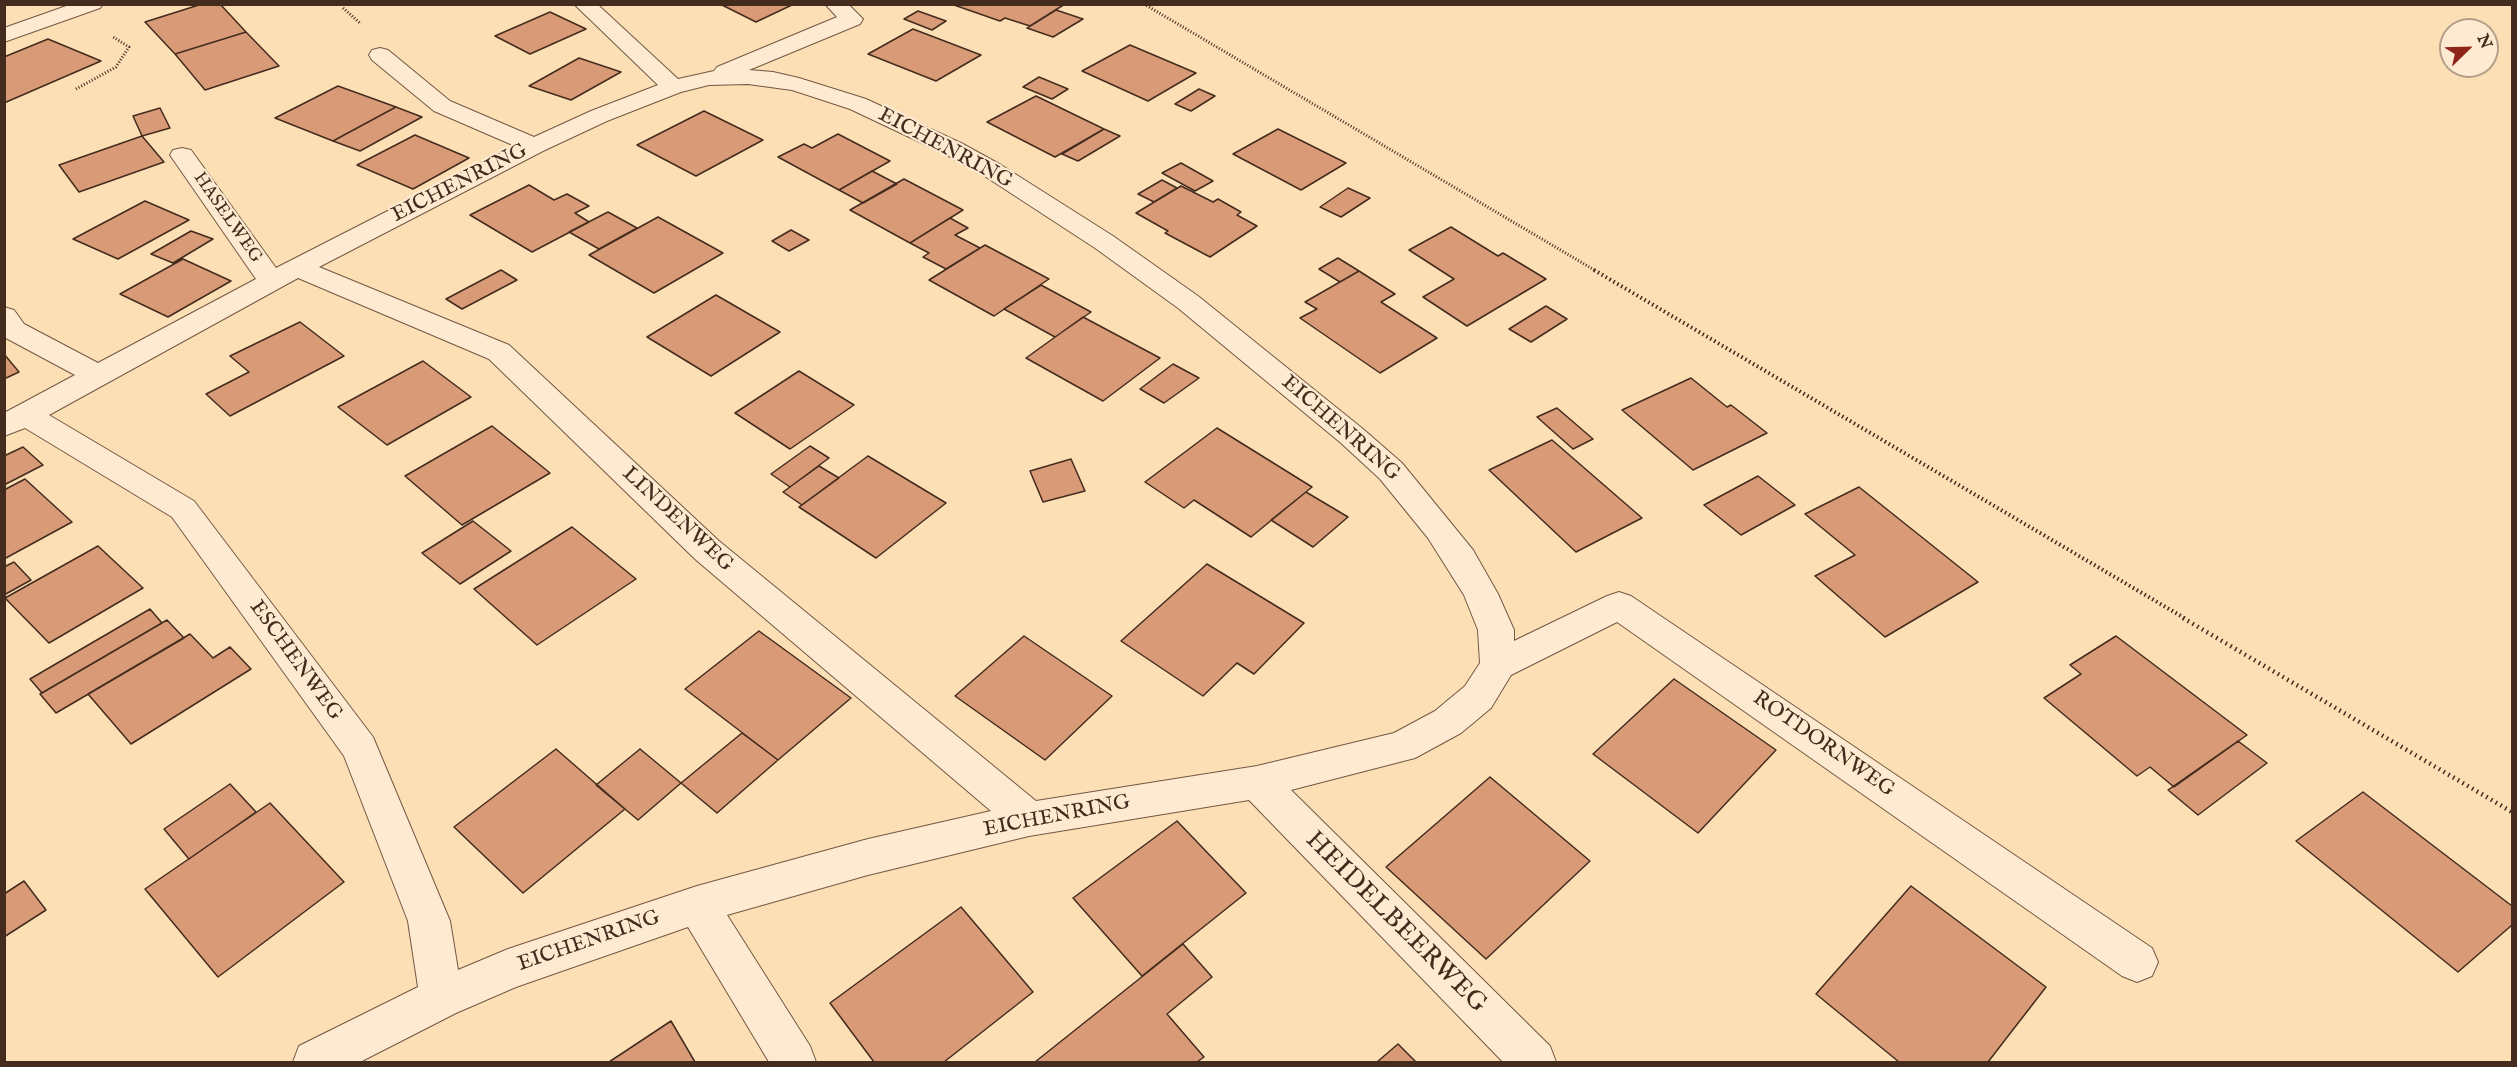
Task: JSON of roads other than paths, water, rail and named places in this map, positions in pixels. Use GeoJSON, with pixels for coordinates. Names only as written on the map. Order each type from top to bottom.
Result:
{"type":"FeatureCollection","features":[{"type":"Feature","properties":{"kind":"street"},"geometry":{"type":"LineString","coordinates":[[4,36],[93,4]]}},
{"type":"Feature","properties":{"kind":"street"},"geometry":{"type":"LineString","coordinates":[[584,4],[673,87]]}},
{"type":"Feature","properties":{"kind":"street"},"geometry":{"type":"LineString","coordinates":[[710,78],[852,19],[835,4]]}},
{"type":"Feature","properties":{"kind":"street"},"geometry":{"type":"LineString","coordinates":[[380,55],[442,106],[534,146]]}},
{"type":"Feature","properties":{"kind":"street","name":"EICHENRING"},"geometry":{"type":"LineString","coordinates":[[15,420],[285,275],[534,146],[608,112],[673,87],[710,78],[748,77],[799,85],[858,104],[900,123],[1000,176],[1104,242],[1188,302],[1392,471],[1440,530],[1481,594],[1496,630],[1498,665],[1478,697],[1456,716],[1402,747],[1257,782],[1029,819],[868,857],[697,905],[573,945],[441,998],[315,1062]]}},
{"type":"Feature","properties":{"kind":"street","name":"HASELWEG"},"geometry":{"type":"LineString","coordinates":[[182,155],[285,275]]}},
{"type":"Feature","properties":{"kind":"street","name":"LINDENWEG"},"geometry":{"type":"LineString","coordinates":[[285,275],[499,352],[707,550],[1029,819]]}},
{"type":"Feature","properties":{"kind":"street"},"geometry":{"type":"LineString","coordinates":[[4,316],[14,330],[98,375]]}},
{"type":"Feature","properties":{"kind":"street","name":"ESCHENWEG"},"geometry":{"type":"LineString","coordinates":[[15,420],[183,509],[360,748],[429,921],[441,998]]}},
{"type":"Feature","properties":{"kind":"street","name":"ROTDORNWEG"},"geometry":{"type":"LineString","coordinates":[[1498,665],[1619,605],[2137,962]]}},
{"type":"Feature","properties":{"kind":"street","name":"HEIDELBEERWEG"},"geometry":{"type":"LineString","coordinates":[[1257,782],[1534,1062]]}},
{"type":"Feature","properties":{"kind":"street"},"geometry":{"type":"LineString","coordinates":[[697,905],[794,1062]]}}]}
